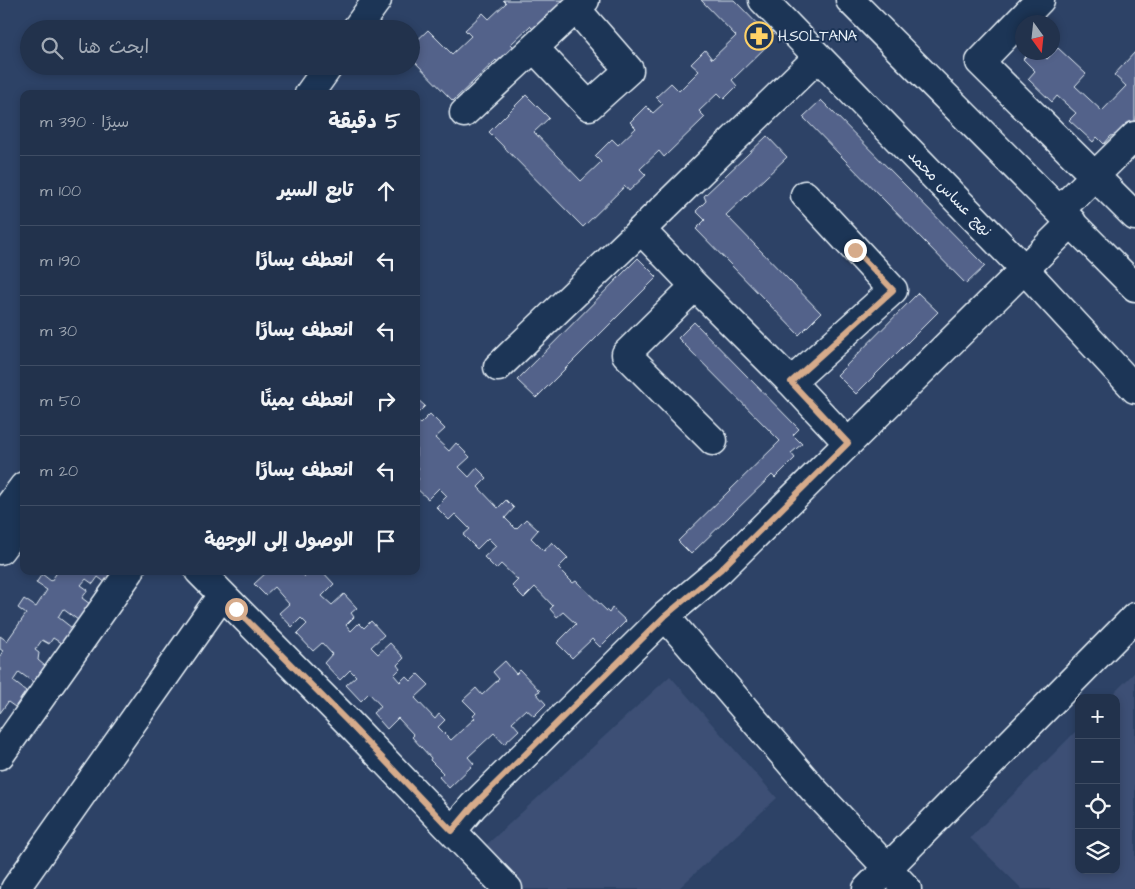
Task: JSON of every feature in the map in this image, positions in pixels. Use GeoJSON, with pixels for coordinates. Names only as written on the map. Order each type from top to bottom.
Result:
{"type":"FeatureCollection","features":[{"type":"Feature","properties":{"kind":"street"},"geometry":{"type":"LineString","coordinates":[[363,20],[377,0]]}},
{"type":"Feature","properties":{"kind":"street","name":"نهج عساس محمد"},"geometry":{"type":"LineString","coordinates":[[763,0],[1024,270],[1135,389]]}},
{"type":"Feature","properties":{"kind":"street"},"geometry":{"type":"LineString","coordinates":[[850,0],[1135,287]]}},
{"type":"Feature","properties":{"kind":"street"},"geometry":{"type":"LineString","coordinates":[[1040,0],[980,62],[1135,216]]}},
{"type":"Feature","properties":{"kind":"street"},"geometry":{"type":"LineString","coordinates":[[464,113],[580,4],[629,70],[589,106],[534,48]]}},
{"type":"Feature","properties":{"kind":"street"},"geometry":{"type":"LineString","coordinates":[[498,367],[818,57]]}},
{"type":"Feature","properties":{"kind":"street"},"geometry":{"type":"LineString","coordinates":[[312,90],[323,75]]}},
{"type":"Feature","properties":{"kind":"street"},"geometry":{"type":"LineString","coordinates":[[452,831],[473,806],[665,616],[720,570],[1024,270],[1095,176],[1135,136]]}},
{"type":"Feature","properties":{"kind":"street"},"geometry":{"type":"LineString","coordinates":[[791,382],[893,290],[805,195]]}},
{"type":"Feature","properties":{"kind":"street"},"geometry":{"type":"LineString","coordinates":[[641,230],[791,382],[848,443]]}},
{"type":"Feature","properties":{"kind":"street"},"geometry":{"type":"LineString","coordinates":[[695,286],[626,354],[714,440]]}},
{"type":"Feature","properties":{"kind":"street"},"geometry":{"type":"LineString","coordinates":[[0,518],[20,491]]}},
{"type":"Feature","properties":{"kind":"street"},"geometry":{"type":"LineString","coordinates":[[0,550],[20,523]]}},
{"type":"Feature","properties":{"kind":"street"},"geometry":{"type":"LineString","coordinates":[[0,755],[127,575]]}},
{"type":"Feature","properties":{"kind":"street"},"geometry":{"type":"LineString","coordinates":[[203,575],[348,722],[508,889]]}},
{"type":"Feature","properties":{"kind":"street"},"geometry":{"type":"LineString","coordinates":[[15,889],[222,595]]}},
{"type":"Feature","properties":{"kind":"street"},"geometry":{"type":"LineString","coordinates":[[665,616],[813,789],[907,889]]}},
{"type":"Feature","properties":{"kind":"street"},"geometry":{"type":"LineString","coordinates":[[867,889],[1135,617]]}},
{"type":"Feature","properties":{"kind":"shaded area"},"geometry":{"type":"Polygon","coordinates":[[[1135,672],[1135,889],[1022,889],[970,838],[1075,732],[1075,874],[1120,874],[1120,694],[1113,694],[1135,672]]]}},
{"type":"Feature","properties":{"kind":"shaded area"},"geometry":{"type":"Polygon","coordinates":[[[670,676],[777,798],[678,889],[519,889],[482,849],[670,676]]]}},
{"type":"Feature","properties":{"kind":"building"},"geometry":{"type":"Polygon","coordinates":[[[503,0],[567,0],[535,31],[530,26],[511,44],[516,49],[500,65],[496,60],[453,101],[420,67],[420,38],[428,30],[452,54],[471,36],[465,30],[483,13],[489,19],[506,3],[503,0]]]}},
{"type":"Feature","properties":{"kind":"building"},"geometry":{"type":"Polygon","coordinates":[[[701,0],[734,0],[773,40],[732,80],[737,86],[724,99],[718,93],[699,111],[705,117],[664,157],[659,151],[640,169],[646,175],[629,191],[625,186],[583,227],[489,132],[526,95],[549,118],[534,132],[581,181],[601,162],[595,156],[612,139],[618,145],[636,128],[630,122],[646,106],[653,113],[663,104],[656,97],[671,83],[679,91],[699,71],[691,64],[705,50],[712,59],[736,36],[701,0]]]}},
{"type":"Feature","properties":{"kind":"building"},"geometry":{"type":"Polygon","coordinates":[[[1060,50],[1086,74],[1075,86],[1102,111],[1126,86],[1114,75],[1135,52],[1135,122],[1126,132],[1111,136],[1104,144],[1097,137],[1093,142],[1069,120],[1076,113],[1057,96],[1052,102],[1028,79],[1035,71],[1024,60],[1060,60],[1060,50]]]}},
{"type":"Feature","properties":{"kind":"building"},"geometry":{"type":"Polygon","coordinates":[[[821,100],[985,266],[966,284],[803,117],[821,100]]]}},
{"type":"Feature","properties":{"kind":"building"},"geometry":{"type":"Polygon","coordinates":[[[767,136],[787,157],[726,215],[821,313],[799,335],[696,229],[705,220],[696,211],[706,201],[704,196],[767,136]]]}},
{"type":"Feature","properties":{"kind":"building"},"geometry":{"type":"Polygon","coordinates":[[[638,258],[657,277],[536,398],[517,380],[638,258]]]}},
{"type":"Feature","properties":{"kind":"building"},"geometry":{"type":"Polygon","coordinates":[[[918,293],[938,312],[856,394],[837,375],[918,293]]]}},
{"type":"Feature","properties":{"kind":"building"},"geometry":{"type":"Polygon","coordinates":[[[694,322],[799,429],[793,435],[802,444],[791,453],[795,458],[775,478],[772,475],[691,554],[678,541],[780,441],[678,338],[694,322]]]}},
{"type":"Feature","properties":{"kind":"building"},"geometry":{"type":"Polygon","coordinates":[[[420,402],[425,406],[420,411],[420,402]]]}},
{"type":"Feature","properties":{"kind":"building"},"geometry":{"type":"Polygon","coordinates":[[[430,414],[445,429],[435,438],[449,451],[456,443],[470,457],[459,467],[469,477],[477,468],[487,478],[478,487],[498,508],[506,500],[514,508],[505,518],[516,529],[526,519],[538,530],[531,538],[544,551],[552,542],[568,558],[558,568],[573,583],[576,581],[609,613],[612,608],[626,621],[600,647],[592,639],[572,658],[557,643],[576,624],[563,612],[557,617],[550,609],[553,606],[535,587],[524,598],[512,586],[518,580],[501,564],[496,569],[484,557],[496,546],[488,538],[477,549],[463,535],[470,529],[455,514],[449,520],[436,507],[447,496],[439,488],[428,499],[420,492],[420,424],[430,414]]]}},
{"type":"Feature","properties":{"kind":"building"},"geometry":{"type":"Polygon","coordinates":[[[41,575],[51,581],[55,575],[112,575],[106,583],[98,577],[93,584],[86,579],[81,585],[88,590],[82,598],[90,604],[78,620],[63,609],[58,617],[72,628],[61,643],[53,638],[49,644],[42,640],[35,650],[39,653],[38,660],[45,666],[33,682],[19,672],[13,681],[26,691],[15,707],[8,702],[0,713],[0,656],[3,651],[0,649],[0,636],[7,641],[26,614],[18,608],[24,599],[36,607],[47,590],[36,583],[41,575]]]}},
{"type":"Feature","properties":{"kind":"building"},"geometry":{"type":"Polygon","coordinates":[[[264,575],[304,575],[305,577],[307,575],[326,575],[334,584],[322,596],[332,605],[344,594],[357,608],[351,613],[354,617],[346,625],[351,631],[359,623],[364,628],[371,621],[384,635],[371,647],[378,654],[390,643],[404,658],[397,665],[400,669],[394,675],[400,682],[406,676],[411,681],[418,674],[429,685],[415,698],[435,719],[439,714],[445,720],[438,727],[451,740],[475,718],[473,716],[476,713],[463,700],[476,688],[482,695],[499,679],[493,672],[505,661],[516,674],[520,670],[540,691],[536,693],[546,704],[534,716],[526,709],[512,722],[519,730],[504,744],[494,733],[468,757],[474,764],[449,788],[439,777],[443,773],[430,760],[431,758],[412,737],[414,735],[398,718],[387,729],[373,713],[381,706],[369,693],[361,701],[346,685],[356,676],[350,670],[340,680],[324,663],[332,654],[322,643],[313,651],[297,634],[307,624],[301,618],[292,627],[279,613],[289,604],[274,587],[265,595],[254,584],[264,575]]]}},
{"type":"Feature","properties":{"kind":"place","name":"H.SOLTANA"},"geometry":{"type":"Point","coordinates":[759,36]}},
{"type":"Feature","properties":{"kind":"route"},"geometry":{"type":"LineString","coordinates":[[236,609],[452,831],[473,806],[665,616],[720,570],[848,443],[791,382],[893,290],[855,250]]}}]}
